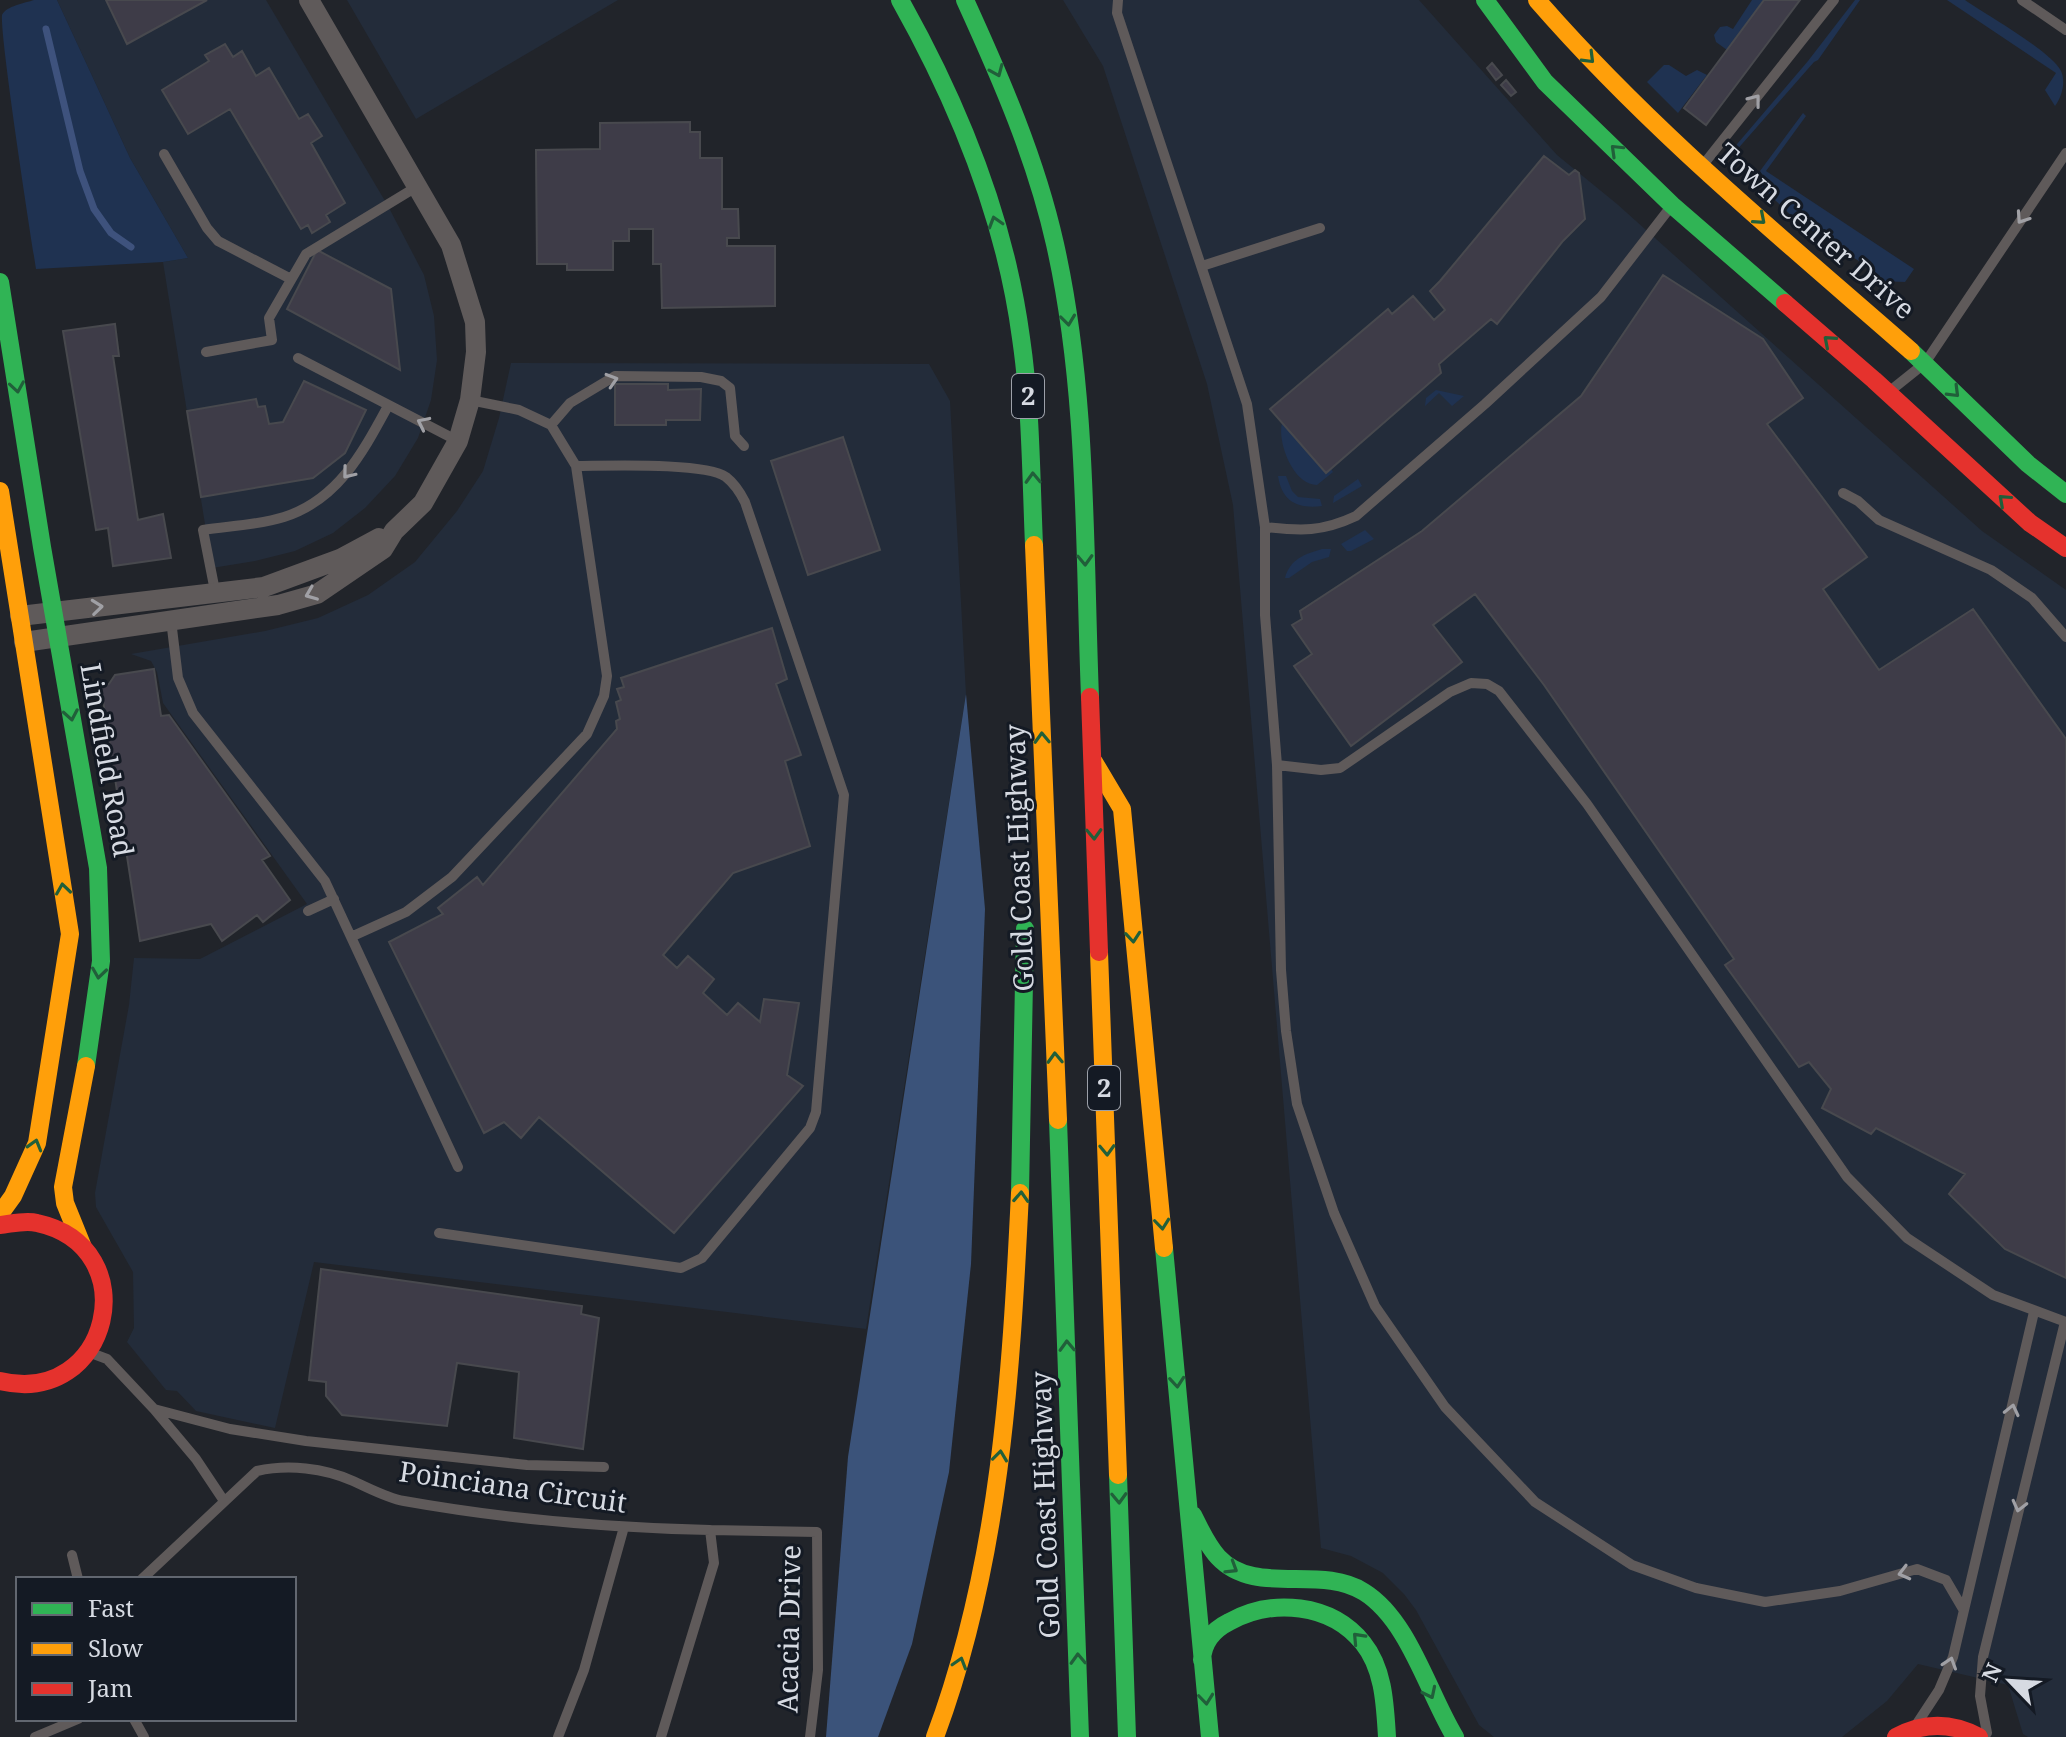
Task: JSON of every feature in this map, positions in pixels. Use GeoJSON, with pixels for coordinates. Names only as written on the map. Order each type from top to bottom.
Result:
{"type":"FeatureCollection","features":[{"type":"Feature","properties":{"kind":"main road","name":"Gold Coast Highway"},"geometry":{"type":"LineString","coordinates":[[900,0],[932,58],[975,160],[1001,240],[1017,309],[1032,450],[1080,1737]]}},
{"type":"Feature","properties":{"kind":"main road","name":"2"},"geometry":{"type":"LineString","coordinates":[[965,0],[1018,121],[1055,244],[1066,307],[1080,441],[1127,1737]]}},
{"type":"Feature","properties":{"kind":"main road","name":"Town Center Drive"},"geometry":{"type":"LineString","coordinates":[[1485,0],[1545,82],[1925,363],[2040,476],[2066,494]]}},
{"type":"Feature","properties":{"kind":"main road","name":"Town Center Drive"},"geometry":{"type":"LineString","coordinates":[[1537,0],[1686,186],[1888,393],[2030,523],[2066,548]]}},
{"type":"Feature","properties":{"kind":"main road","name":"Lindfield Road"},"geometry":{"type":"LineString","coordinates":[[0,282],[57,638],[98,868],[101,961],[86,1066],[63,1187],[65,1203],[82,1245],[96,1263],[104,1285],[103,1320],[90,1352]]}},
{"type":"Feature","properties":{"kind":"main road"},"geometry":{"type":"LineString","coordinates":[[0,491],[70,934],[37,1143],[13,1196],[0,1214]]}},
{"type":"Feature","properties":{"kind":"main road"},"geometry":{"type":"LineString","coordinates":[[1091,756],[1122,809],[1210,1737]]}},
{"type":"Feature","properties":{"kind":"main road"},"geometry":{"type":"LineString","coordinates":[[935,1737],[967,1640],[991,1533],[1005,1412],[1022,1169],[1027,902],[1045,816]]}},
{"type":"Feature","properties":{"kind":"main road"},"geometry":{"type":"LineString","coordinates":[[0,1225],[14,1221],[39,1222],[62,1230],[82,1245]]}},
{"type":"Feature","properties":{"kind":"main road"},"geometry":{"type":"LineString","coordinates":[[1,1382],[27,1385],[51,1380],[72,1369],[90,1352]]}},
{"type":"Feature","properties":{"kind":"main road"},"geometry":{"type":"LineString","coordinates":[[1188,1506],[1212,1549],[1223,1563],[1237,1573],[1253,1577],[1311,1576],[1339,1580],[1376,1601],[1396,1624],[1455,1737]]}},
{"type":"Feature","properties":{"kind":"main road"},"geometry":{"type":"LineString","coordinates":[[1202,1660],[1204,1645],[1210,1636],[1228,1621],[1250,1611],[1282,1607],[1332,1617],[1356,1634],[1372,1655],[1382,1681],[1387,1737]]}},
{"type":"Feature","properties":{"kind":"main road"},"geometry":{"type":"LineString","coordinates":[[1904,1733],[1945,1725],[1962,1728],[1979,1737]]}},
{"type":"Feature","properties":{"kind":"street"},"geometry":{"type":"LineString","coordinates":[[20,616],[53,611],[217,603],[278,605],[317,594],[383,549],[394,531],[423,503],[458,441],[470,400],[476,352],[475,322],[451,245],[309,0]]}},
{"type":"Feature","properties":{"kind":"street"},"geometry":{"type":"LineString","coordinates":[[24,642],[171,620],[217,603]]}},
{"type":"Feature","properties":{"kind":"lane"},"geometry":{"type":"LineString","coordinates":[[1118,0],[1117,13],[1247,404],[1265,527],[1265,615],[1277,765],[1281,970],[1297,1104],[1334,1213],[1375,1306],[1445,1407],[1535,1502],[1632,1565],[1696,1588],[1765,1602],[1840,1591],[1917,1569],[1946,1580],[1963,1609]]}},
{"type":"Feature","properties":{"kind":"lane"},"geometry":{"type":"LineString","coordinates":[[1265,527],[1305,531],[1331,527],[1356,516],[1485,404],[1601,297],[1834,0]]}},
{"type":"Feature","properties":{"kind":"lane"},"geometry":{"type":"LineString","coordinates":[[2022,0],[2066,30]]}},
{"type":"Feature","properties":{"kind":"lane"},"geometry":{"type":"LineString","coordinates":[[1888,393],[1925,363],[2066,153]]}},
{"type":"Feature","properties":{"kind":"lane"},"geometry":{"type":"LineString","coordinates":[[164,154],[207,228],[218,241],[291,279]]}},
{"type":"Feature","properties":{"kind":"lane"},"geometry":{"type":"LineString","coordinates":[[206,352],[272,340],[269,318],[306,254],[418,186]]}},
{"type":"Feature","properties":{"kind":"lane"},"geometry":{"type":"LineString","coordinates":[[1202,266],[1320,228]]}},
{"type":"Feature","properties":{"kind":"lane"},"geometry":{"type":"LineString","coordinates":[[298,358],[458,441]]}},
{"type":"Feature","properties":{"kind":"lane"},"geometry":{"type":"LineString","coordinates":[[551,425],[570,403],[615,376],[701,377],[721,381],[730,388],[735,436],[744,446]]}},
{"type":"Feature","properties":{"kind":"lane"},"geometry":{"type":"LineString","coordinates":[[353,936],[406,912],[452,877],[587,734],[604,696],[607,676],[576,466],[551,425],[519,410],[470,400]]}},
{"type":"Feature","properties":{"kind":"lane"},"geometry":{"type":"LineString","coordinates":[[217,603],[203,530],[284,517],[317,501],[341,482],[360,458],[388,406]]}},
{"type":"Feature","properties":{"kind":"lane"},"geometry":{"type":"LineString","coordinates":[[439,1233],[681,1268],[702,1258],[810,1128],[816,1112],[844,795],[745,502],[740,490],[724,475],[701,470],[576,466]]}},
{"type":"Feature","properties":{"kind":"lane"},"geometry":{"type":"LineString","coordinates":[[1843,493],[1858,501],[1879,520],[1991,570],[2032,598],[2066,637]]}},
{"type":"Feature","properties":{"kind":"lane"},"geometry":{"type":"LineString","coordinates":[[171,620],[178,678],[193,713],[325,881],[458,1167]]}},
{"type":"Feature","properties":{"kind":"lane"},"geometry":{"type":"LineString","coordinates":[[1277,765],[1321,770],[1340,768],[1450,692],[1471,683],[1487,684],[1499,691],[1587,804],[1847,1177],[1907,1238],[1993,1295],[2066,1322],[1983,1657],[1980,1696],[1988,1737]]}},
{"type":"Feature","properties":{"kind":"lane"},"geometry":{"type":"LineString","coordinates":[[308,911],[334,899]]}},
{"type":"Feature","properties":{"kind":"lane"},"geometry":{"type":"LineString","coordinates":[[1904,1733],[1934,1700],[1953,1657],[2034,1312]]}},
{"type":"Feature","properties":{"kind":"lane"},"geometry":{"type":"LineString","coordinates":[[90,1352],[107,1359],[154,1409],[196,1459],[224,1501]]}},
{"type":"Feature","properties":{"kind":"lane"},"geometry":{"type":"LineString","coordinates":[[154,1409],[230,1429],[306,1441],[527,1465],[604,1467]]}},
{"type":"Feature","properties":{"kind":"lane","name":"Poinciana Circuit"},"geometry":{"type":"LineString","coordinates":[[144,1577],[257,1471],[277,1466],[348,1478],[400,1501],[543,1520],[710,1530]]}},
{"type":"Feature","properties":{"kind":"lane"},"geometry":{"type":"LineString","coordinates":[[558,1737],[584,1670],[624,1527]]}},
{"type":"Feature","properties":{"kind":"lane"},"geometry":{"type":"LineString","coordinates":[[661,1737],[714,1563],[710,1530]]}},
{"type":"Feature","properties":{"kind":"lane","name":"Acacia Drive"},"geometry":{"type":"LineString","coordinates":[[710,1530],[817,1532],[818,1670],[810,1737]]}},
{"type":"Feature","properties":{"kind":"lane"},"geometry":{"type":"LineString","coordinates":[[72,1555],[78,1577]]}},
{"type":"Feature","properties":{"kind":"lane"},"geometry":{"type":"LineString","coordinates":[[35,1737],[73,1721]]}},
{"type":"Feature","properties":{"kind":"shaded area"},"geometry":{"type":"Polygon","coordinates":[[[34,0],[57,0],[130,158],[188,258],[36,269],[10,95],[2,15],[12,7],[34,0]]]}},
{"type":"Feature","properties":{"kind":"shaded area"},"geometry":{"type":"Polygon","coordinates":[[[57,0],[266,0],[388,206],[424,275],[434,316],[437,360],[431,400],[418,438],[395,476],[365,508],[333,533],[295,551],[212,568],[163,262],[188,258],[130,158],[57,0]]]}},
{"type":"Feature","properties":{"kind":"shaded area"},"geometry":{"type":"Polygon","coordinates":[[[347,0],[618,0],[416,119],[347,0]]]}},
{"type":"Feature","properties":{"kind":"shaded area"},"geometry":{"type":"Polygon","coordinates":[[[1063,0],[1419,0],[1557,155],[1617,204],[1982,531],[2066,590],[2066,1737],[2028,1737],[2023,1734],[2008,1685],[1918,1664],[1887,1701],[1842,1737],[1494,1737],[1479,1725],[1416,1610],[1404,1594],[1383,1573],[1351,1556],[1321,1548],[1233,505],[1207,384],[1103,66],[1063,0]]]}},
{"type":"Feature","properties":{"kind":"shaded area"},"geometry":{"type":"Polygon","coordinates":[[[1752,0],[1764,0],[1727,50],[1716,42],[1714,35],[1720,27],[1733,29],[1752,0]]]}},
{"type":"Feature","properties":{"kind":"shaded area"},"geometry":{"type":"Polygon","coordinates":[[[1855,0],[1860,0],[1818,60],[1735,152],[1732,150],[1808,61],[1855,0]]]}},
{"type":"Feature","properties":{"kind":"shaded area"},"geometry":{"type":"Polygon","coordinates":[[[1947,0],[1965,0],[2031,43],[2055,63],[2061,71],[2063,84],[2055,106],[2045,90],[2056,73],[1947,0]]]}},
{"type":"Feature","properties":{"kind":"shaded area"},"geometry":{"type":"Polygon","coordinates":[[[1664,65],[1686,76],[1697,70],[1707,75],[1678,113],[1647,82],[1664,65]]]}},
{"type":"Feature","properties":{"kind":"shaded area"},"geometry":{"type":"Polygon","coordinates":[[[1803,113],[1806,116],[1766,171],[1914,269],[1905,282],[1882,281],[1862,263],[1796,220],[1758,184],[1763,176],[1760,171],[1803,113]]]}},
{"type":"Feature","properties":{"kind":"shaded area"},"geometry":{"type":"Polygon","coordinates":[[[511,363],[929,364],[950,401],[966,694],[866,1329],[314,1262],[275,1428],[196,1411],[177,1391],[166,1390],[127,1342],[134,1328],[133,1272],[96,1207],[95,1193],[129,1005],[134,958],[200,959],[307,904],[163,703],[157,672],[151,661],[131,654],[265,631],[318,618],[368,595],[415,562],[457,511],[483,471],[511,363]]]}},
{"type":"Feature","properties":{"kind":"shaded area"},"geometry":{"type":"Polygon","coordinates":[[[1436,390],[1464,396],[1452,406],[1439,393],[1425,406],[1426,398],[1436,390]]]}},
{"type":"Feature","properties":{"kind":"shaded area"},"geometry":{"type":"Polygon","coordinates":[[[1282,423],[1326,473],[1331,469],[1333,472],[1317,485],[1308,483],[1294,470],[1282,441],[1282,423]]]}},
{"type":"Feature","properties":{"kind":"shaded area"},"geometry":{"type":"Polygon","coordinates":[[[1278,476],[1286,476],[1298,497],[1320,499],[1322,506],[1292,502],[1283,492],[1278,476]]]}},
{"type":"Feature","properties":{"kind":"shaded area"},"geometry":{"type":"Polygon","coordinates":[[[1358,479],[1362,486],[1333,503],[1334,496],[1358,479]]]}},
{"type":"Feature","properties":{"kind":"shaded area"},"geometry":{"type":"Polygon","coordinates":[[[1365,530],[1374,539],[1351,551],[1341,544],[1365,530]]]}},
{"type":"Feature","properties":{"kind":"shaded area"},"geometry":{"type":"Polygon","coordinates":[[[1322,549],[1331,549],[1329,557],[1312,562],[1285,578],[1294,562],[1322,549]]]}},
{"type":"Feature","properties":{"kind":"shaded area"},"geometry":{"type":"Polygon","coordinates":[[[966,694],[985,909],[971,1264],[949,1472],[912,1644],[878,1737],[826,1737],[848,1457],[966,694]]]}},
{"type":"Feature","properties":{"kind":"building"},"geometry":{"type":"Polygon","coordinates":[[[106,0],[207,0],[127,44],[106,0]]]}},
{"type":"Feature","properties":{"kind":"building"},"geometry":{"type":"Polygon","coordinates":[[[1764,0],[1800,0],[1706,125],[1684,108],[1764,0]]]}},
{"type":"Feature","properties":{"kind":"building"},"geometry":{"type":"Polygon","coordinates":[[[225,44],[233,57],[242,51],[256,76],[269,68],[299,119],[308,114],[322,136],[311,143],[345,203],[326,215],[330,222],[312,233],[308,225],[301,229],[230,109],[188,134],[162,90],[209,61],[205,55],[225,44]]]}},
{"type":"Feature","properties":{"kind":"building"},"geometry":{"type":"Polygon","coordinates":[[[1492,63],[1502,75],[1496,80],[1487,68],[1492,63]]]}},
{"type":"Feature","properties":{"kind":"building"},"geometry":{"type":"Polygon","coordinates":[[[1506,80],[1516,92],[1511,96],[1501,85],[1506,80]]]}},
{"type":"Feature","properties":{"kind":"building"},"geometry":{"type":"Polygon","coordinates":[[[690,122],[690,132],[700,132],[700,158],[722,158],[722,209],[738,209],[739,238],[727,238],[727,246],[775,246],[775,306],[662,308],[661,264],[653,264],[653,229],[629,229],[629,241],[613,241],[613,270],[567,270],[567,264],[537,264],[536,150],[600,149],[600,123],[690,122]]]}},
{"type":"Feature","properties":{"kind":"building"},"geometry":{"type":"Polygon","coordinates":[[[1544,156],[1569,175],[1575,170],[1579,173],[1585,219],[1563,241],[1497,324],[1491,319],[1439,364],[1441,373],[1326,473],[1270,409],[1388,309],[1392,314],[1413,296],[1434,320],[1445,310],[1430,291],[1544,156]]]}},
{"type":"Feature","properties":{"kind":"building"},"geometry":{"type":"Polygon","coordinates":[[[317,250],[391,289],[400,370],[287,309],[317,250]]]}},
{"type":"Feature","properties":{"kind":"building"},"geometry":{"type":"Polygon","coordinates":[[[1663,275],[1763,339],[1803,398],[1767,424],[1867,557],[1823,589],[1879,670],[1973,609],[2066,739],[2066,1278],[2005,1249],[1949,1194],[1965,1174],[1876,1128],[1871,1134],[1822,1108],[1831,1089],[1809,1062],[1799,1067],[1725,965],[1734,959],[1544,685],[1475,594],[1433,625],[1462,662],[1351,746],[1294,666],[1312,654],[1292,625],[1302,619],[1300,611],[1422,531],[1581,396],[1663,275]]]}},
{"type":"Feature","properties":{"kind":"building"},"geometry":{"type":"Polygon","coordinates":[[[115,324],[119,356],[113,356],[138,520],[163,514],[171,558],[113,566],[108,528],[96,530],[63,331],[115,324]]]}},
{"type":"Feature","properties":{"kind":"building"},"geometry":{"type":"Polygon","coordinates":[[[304,381],[366,410],[345,453],[313,478],[201,497],[187,411],[256,399],[258,407],[265,406],[269,424],[283,422],[304,381]]]}},
{"type":"Feature","properties":{"kind":"building"},"geometry":{"type":"Polygon","coordinates":[[[615,384],[668,384],[668,390],[701,389],[700,420],[666,420],[666,425],[615,425],[615,384]]]}},
{"type":"Feature","properties":{"kind":"building"},"geometry":{"type":"Polygon","coordinates":[[[843,437],[880,550],[808,575],[771,461],[843,437]]]}},
{"type":"Feature","properties":{"kind":"building"},"geometry":{"type":"Polygon","coordinates":[[[772,628],[787,679],[776,684],[801,755],[785,761],[810,846],[733,873],[663,955],[677,968],[688,956],[714,979],[703,993],[727,1015],[738,1003],[760,1022],[764,999],[799,1003],[787,1075],[803,1086],[674,1233],[539,1117],[521,1138],[504,1122],[484,1133],[389,942],[443,914],[438,908],[477,877],[483,885],[617,729],[616,721],[620,719],[616,702],[621,700],[617,689],[624,687],[621,678],[772,628]]]}},
{"type":"Feature","properties":{"kind":"building"},"geometry":{"type":"Polygon","coordinates":[[[154,669],[161,716],[169,715],[270,856],[262,860],[290,900],[263,922],[257,915],[222,941],[211,924],[140,941],[101,687],[109,684],[115,675],[154,669]]]}},
{"type":"Feature","properties":{"kind":"building"},"geometry":{"type":"Polygon","coordinates":[[[321,1269],[582,1306],[581,1314],[599,1318],[583,1449],[514,1438],[519,1372],[457,1363],[447,1426],[342,1415],[326,1396],[326,1382],[309,1380],[321,1269]]]}},
{"type":"Feature","properties":{"kind":"waterway"},"geometry":{"type":"LineString","coordinates":[[46,29],[80,171],[94,209],[111,233],[131,247]]}},
{"type":"Feature","properties":{"kind":"traffic: fast"},"geometry":{"type":"LineString","coordinates":[[900,0],[960,121],[977,163],[1004,249],[1024,364],[1034,545]]}},
{"type":"Feature","properties":{"kind":"traffic: fast"},"geometry":{"type":"LineString","coordinates":[[965,0],[1028,150],[1047,212],[1066,300],[1083,469],[1090,697]]}},
{"type":"Feature","properties":{"kind":"traffic: fast"},"geometry":{"type":"LineString","coordinates":[[1485,0],[1545,82],[1672,205],[1785,303]]}},
{"type":"Feature","properties":{"kind":"traffic: fast"},"geometry":{"type":"LineString","coordinates":[[0,282],[98,868],[101,961],[86,1066]]}},
{"type":"Feature","properties":{"kind":"traffic: fast"},"geometry":{"type":"LineString","coordinates":[[1911,351],[2028,464],[2066,494]]}},
{"type":"Feature","properties":{"kind":"traffic: fast"},"geometry":{"type":"LineString","coordinates":[[1020,1193],[1025,929]]}},
{"type":"Feature","properties":{"kind":"traffic: fast"},"geometry":{"type":"LineString","coordinates":[[1058,1120],[1080,1737]]}},
{"type":"Feature","properties":{"kind":"traffic: fast"},"geometry":{"type":"LineString","coordinates":[[1164,1248],[1210,1737]]}},
{"type":"Feature","properties":{"kind":"traffic: fast"},"geometry":{"type":"LineString","coordinates":[[1118,1475],[1127,1737]]}},
{"type":"Feature","properties":{"kind":"traffic: fast"},"geometry":{"type":"LineString","coordinates":[[1193,1515],[1214,1552],[1233,1569],[1269,1578],[1328,1580],[1347,1584],[1380,1604],[1416,1658],[1455,1737]]}},
{"type":"Feature","properties":{"kind":"traffic: fast"},"geometry":{"type":"LineString","coordinates":[[1202,1660],[1204,1648],[1214,1633],[1246,1614],[1300,1608],[1335,1619],[1363,1643],[1375,1664],[1382,1688],[1387,1737]]}},
{"type":"Feature","properties":{"kind":"traffic: slow"},"geometry":{"type":"LineString","coordinates":[[1537,0],[1580,48],[1671,138],[1911,351]]}},
{"type":"Feature","properties":{"kind":"traffic: slow"},"geometry":{"type":"LineString","coordinates":[[0,491],[70,934],[37,1143],[13,1196],[0,1214]]}},
{"type":"Feature","properties":{"kind":"traffic: slow"},"geometry":{"type":"LineString","coordinates":[[1034,545],[1058,1120]]}},
{"type":"Feature","properties":{"kind":"traffic: slow"},"geometry":{"type":"LineString","coordinates":[[1094,762],[1122,809],[1164,1248]]}},
{"type":"Feature","properties":{"kind":"traffic: slow"},"geometry":{"type":"LineString","coordinates":[[1099,952],[1118,1475]]}},
{"type":"Feature","properties":{"kind":"traffic: slow"},"geometry":{"type":"LineString","coordinates":[[82,1245],[65,1203],[63,1187],[86,1066]]}},
{"type":"Feature","properties":{"kind":"traffic: slow"},"geometry":{"type":"LineString","coordinates":[[935,1737],[957,1671],[988,1537],[1006,1401],[1020,1193]]}},
{"type":"Feature","properties":{"kind":"traffic: jam"},"geometry":{"type":"LineString","coordinates":[[1785,303],[2030,523],[2066,548]]}},
{"type":"Feature","properties":{"kind":"traffic: jam"},"geometry":{"type":"LineString","coordinates":[[1090,697],[1099,952]]}},
{"type":"Feature","properties":{"kind":"traffic: jam"},"geometry":{"type":"LineString","coordinates":[[0,1225],[37,1223],[72,1238],[94,1262],[103,1291],[101,1321],[89,1349],[68,1371],[38,1383],[0,1381]]}},
{"type":"Feature","properties":{"kind":"traffic: jam"},"geometry":{"type":"LineString","coordinates":[[1896,1737],[1927,1726],[1948,1726],[1979,1737]]}}]}
